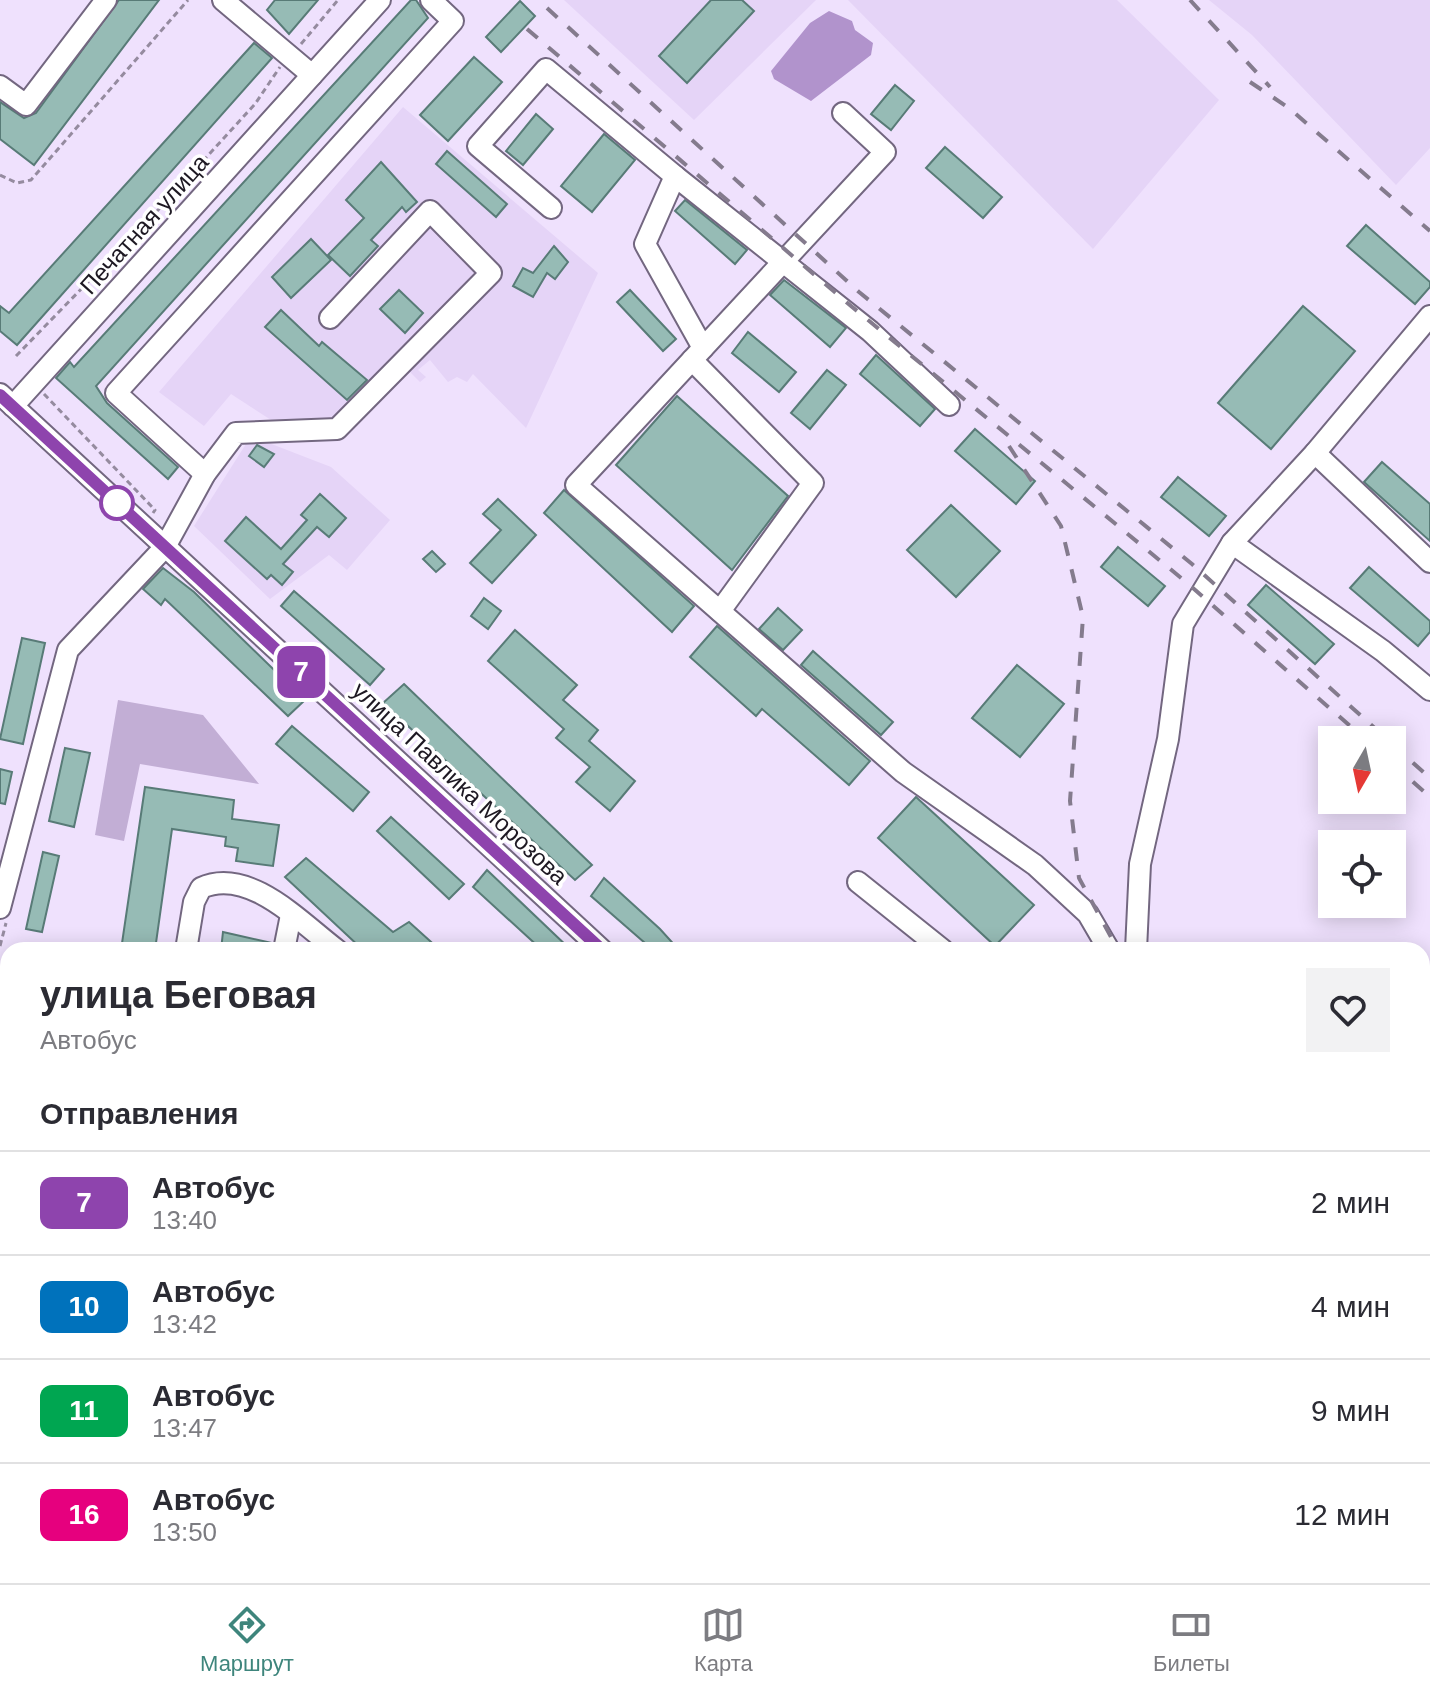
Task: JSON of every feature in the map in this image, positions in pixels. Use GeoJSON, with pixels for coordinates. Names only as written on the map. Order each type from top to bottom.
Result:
{"type":"FeatureCollection","features":[{"type":"Feature","properties":{"kind":"street"},"geometry":{"type":"LineString","coordinates":[[0,86],[26,105],[106,0]]}},
{"type":"Feature","properties":{"kind":"street"},"geometry":{"type":"LineString","coordinates":[[223,0],[247,7],[312,75]]}},
{"type":"Feature","properties":{"kind":"street","name":"Печатная улица"},"geometry":{"type":"LineString","coordinates":[[7,400],[35,385],[380,0]]}},
{"type":"Feature","properties":{"kind":"street"},"geometry":{"type":"LineString","coordinates":[[205,474],[116,393],[453,21],[431,0]]}},
{"type":"Feature","properties":{"kind":"street"},"geometry":{"type":"LineString","coordinates":[[551,208],[478,146],[546,69],[870,331],[949,405]]}},
{"type":"Feature","properties":{"kind":"street"},"geometry":{"type":"LineString","coordinates":[[843,113],[885,152],[576,485],[903,772],[1035,865],[1088,914],[1104,942]]}},
{"type":"Feature","properties":{"kind":"street"},"geometry":{"type":"LineString","coordinates":[[675,176],[645,244],[697,354],[813,483],[720,611]]}},
{"type":"Feature","properties":{"kind":"street"},"geometry":{"type":"LineString","coordinates":[[0,908],[68,650],[165,547],[205,474],[236,433],[337,429],[491,273],[430,211],[330,318]]}},
{"type":"Feature","properties":{"kind":"street"},"geometry":{"type":"LineString","coordinates":[[1136,942],[1140,864],[1168,739],[1183,624],[1232,543],[1315,453],[1430,316]]}},
{"type":"Feature","properties":{"kind":"street","name":"улица Павлика Морозова"},"geometry":{"type":"LineString","coordinates":[[7,400],[593,942]]}},
{"type":"Feature","properties":{"kind":"street"},"geometry":{"type":"LineString","coordinates":[[1315,453],[1430,562]]}},
{"type":"Feature","properties":{"kind":"street"},"geometry":{"type":"LineString","coordinates":[[1232,543],[1383,651],[1430,690]]}},
{"type":"Feature","properties":{"kind":"street"},"geometry":{"type":"LineString","coordinates":[[187,942],[194,902],[201,888],[216,881],[259,891],[326,942]]}},
{"type":"Feature","properties":{"kind":"street"},"geometry":{"type":"LineString","coordinates":[[858,882],[933,942]]}},
{"type":"Feature","properties":{"kind":"street"},"geometry":{"type":"LineString","coordinates":[[286,942],[291,915]]}},
{"type":"Feature","properties":{"kind":"path"},"geometry":{"type":"LineString","coordinates":[[0,175],[17,183],[31,180],[188,0]]}},
{"type":"Feature","properties":{"kind":"path"},"geometry":{"type":"LineString","coordinates":[[16,356],[51,324],[202,163],[255,104],[338,0]]}},
{"type":"Feature","properties":{"kind":"path"},"geometry":{"type":"LineString","coordinates":[[35,385],[155,510],[143,527]]}},
{"type":"Feature","properties":{"kind":"shaded area"},"geometry":{"type":"Polygon","coordinates":[[[564,0],[816,0],[694,120],[564,0]]]}},
{"type":"Feature","properties":{"kind":"shaded area"},"geometry":{"type":"Polygon","coordinates":[[[848,0],[1117,0],[1219,100],[1093,249],[848,0]]]}},
{"type":"Feature","properties":{"kind":"shaded area"},"geometry":{"type":"Polygon","coordinates":[[[1209,0],[1430,0],[1430,148],[1396,185],[1252,35],[1209,0]]]}},
{"type":"Feature","properties":{"kind":"shaded area"},"geometry":{"type":"Polygon","coordinates":[[[829,11],[852,21],[855,30],[873,43],[871,55],[811,101],[774,79],[771,71],[810,23],[829,11]]]}},
{"type":"Feature","properties":{"kind":"shaded area"},"geometry":{"type":"Polygon","coordinates":[[[403,107],[598,273],[526,428],[473,374],[467,382],[457,377],[448,382],[430,360],[418,370],[426,377],[420,382],[410,372],[337,429],[285,429],[231,394],[204,426],[159,392],[403,107]]]}},
{"type":"Feature","properties":{"kind":"shaded area"},"geometry":{"type":"Polygon","coordinates":[[[251,436],[331,467],[390,520],[347,570],[329,555],[270,599],[194,526],[251,436]]]}},
{"type":"Feature","properties":{"kind":"shaded area"},"geometry":{"type":"Polygon","coordinates":[[[118,700],[203,715],[259,784],[140,764],[124,841],[95,835],[118,700]]]}},
{"type":"Feature","properties":{"kind":"building"},"geometry":{"type":"Polygon","coordinates":[[[119,0],[159,0],[34,165],[0,139],[0,102],[24,118],[36,113],[119,0]]]}},
{"type":"Feature","properties":{"kind":"building"},"geometry":{"type":"Polygon","coordinates":[[[275,0],[318,0],[289,34],[267,10],[275,0]]]}},
{"type":"Feature","properties":{"kind":"building"},"geometry":{"type":"Polygon","coordinates":[[[411,0],[416,0],[428,18],[96,386],[107,403],[178,467],[168,479],[56,378],[70,362],[74,367],[411,0]]]}},
{"type":"Feature","properties":{"kind":"building"},"geometry":{"type":"Polygon","coordinates":[[[711,0],[742,0],[754,11],[687,83],[659,56],[711,0]]]}},
{"type":"Feature","properties":{"kind":"building"},"geometry":{"type":"Polygon","coordinates":[[[520,1],[535,16],[501,52],[486,37],[520,1]]]}},
{"type":"Feature","properties":{"kind":"building"},"geometry":{"type":"Polygon","coordinates":[[[254,43],[272,58],[17,345],[0,331],[0,306],[9,313],[254,43]]]}},
{"type":"Feature","properties":{"kind":"building"},"geometry":{"type":"Polygon","coordinates":[[[474,57],[502,82],[448,141],[420,115],[474,57]]]}},
{"type":"Feature","properties":{"kind":"building"},"geometry":{"type":"Polygon","coordinates":[[[895,85],[914,101],[891,130],[871,114],[895,85]]]}},
{"type":"Feature","properties":{"kind":"building"},"geometry":{"type":"Polygon","coordinates":[[[536,114],[553,129],[523,165],[506,151],[536,114]]]}},
{"type":"Feature","properties":{"kind":"building"},"geometry":{"type":"Polygon","coordinates":[[[604,134],[635,160],[592,212],[561,186],[604,134]]]}},
{"type":"Feature","properties":{"kind":"building"},"geometry":{"type":"Polygon","coordinates":[[[945,147],[1002,197],[983,218],[926,168],[945,147]]]}},
{"type":"Feature","properties":{"kind":"building"},"geometry":{"type":"Polygon","coordinates":[[[447,151],[507,204],[496,217],[436,164],[447,151]]]}},
{"type":"Feature","properties":{"kind":"building"},"geometry":{"type":"Polygon","coordinates":[[[381,162],[417,202],[406,212],[402,207],[371,240],[378,246],[350,276],[328,255],[364,218],[346,200],[381,162]]]}},
{"type":"Feature","properties":{"kind":"building"},"geometry":{"type":"Polygon","coordinates":[[[685,200],[747,250],[735,264],[675,211],[685,200]]]}},
{"type":"Feature","properties":{"kind":"building"},"geometry":{"type":"Polygon","coordinates":[[[1366,225],[1430,282],[1430,287],[1415,304],[1347,246],[1366,225]]]}},
{"type":"Feature","properties":{"kind":"building"},"geometry":{"type":"Polygon","coordinates":[[[311,239],[331,260],[291,298],[272,277],[311,239]]]}},
{"type":"Feature","properties":{"kind":"building"},"geometry":{"type":"Polygon","coordinates":[[[554,246],[568,262],[555,279],[547,273],[533,297],[513,286],[523,268],[533,273],[554,246]]]}},
{"type":"Feature","properties":{"kind":"building"},"geometry":{"type":"Polygon","coordinates":[[[784,280],[846,328],[830,347],[770,295],[784,280]]]}},
{"type":"Feature","properties":{"kind":"building"},"geometry":{"type":"Polygon","coordinates":[[[399,290],[423,313],[405,333],[380,309],[399,290]]]}},
{"type":"Feature","properties":{"kind":"building"},"geometry":{"type":"Polygon","coordinates":[[[630,290],[676,339],[663,351],[617,302],[630,290]]]}},
{"type":"Feature","properties":{"kind":"building"},"geometry":{"type":"Polygon","coordinates":[[[1303,306],[1355,351],[1271,449],[1218,403],[1303,306]]]}},
{"type":"Feature","properties":{"kind":"building"},"geometry":{"type":"Polygon","coordinates":[[[281,310],[319,346],[322,342],[367,380],[347,400],[265,327],[281,310]]]}},
{"type":"Feature","properties":{"kind":"building"},"geometry":{"type":"Polygon","coordinates":[[[748,332],[796,372],[779,392],[732,353],[748,332]]]}},
{"type":"Feature","properties":{"kind":"building"},"geometry":{"type":"Polygon","coordinates":[[[876,355],[935,409],[920,426],[860,374],[876,355]]]}},
{"type":"Feature","properties":{"kind":"building"},"geometry":{"type":"Polygon","coordinates":[[[827,370],[846,385],[810,429],[791,413],[827,370]]]}},
{"type":"Feature","properties":{"kind":"building"},"geometry":{"type":"Polygon","coordinates":[[[677,396],[788,496],[732,570],[616,465],[677,396]]]}},
{"type":"Feature","properties":{"kind":"building"},"geometry":{"type":"Polygon","coordinates":[[[975,429],[1035,481],[1016,504],[955,451],[975,429]]]}},
{"type":"Feature","properties":{"kind":"building"},"geometry":{"type":"Polygon","coordinates":[[[257,445],[274,454],[264,467],[249,456],[257,445]]]}},
{"type":"Feature","properties":{"kind":"building"},"geometry":{"type":"Polygon","coordinates":[[[1382,462],[1430,504],[1430,541],[1364,482],[1382,462]]]}},
{"type":"Feature","properties":{"kind":"building"},"geometry":{"type":"Polygon","coordinates":[[[1178,477],[1226,516],[1209,536],[1161,497],[1178,477]]]}},
{"type":"Feature","properties":{"kind":"building"},"geometry":{"type":"Polygon","coordinates":[[[564,490],[694,606],[672,632],[544,513],[564,490]]]}},
{"type":"Feature","properties":{"kind":"building"},"geometry":{"type":"Polygon","coordinates":[[[320,494],[346,518],[329,537],[317,527],[283,564],[293,572],[282,585],[271,575],[267,579],[225,541],[246,517],[281,549],[307,520],[301,515],[320,494]]]}},
{"type":"Feature","properties":{"kind":"building"},"geometry":{"type":"Polygon","coordinates":[[[498,499],[536,535],[492,583],[470,563],[501,530],[483,514],[498,499]]]}},
{"type":"Feature","properties":{"kind":"building"},"geometry":{"type":"Polygon","coordinates":[[[951,505],[1000,551],[956,597],[907,550],[951,505]]]}},
{"type":"Feature","properties":{"kind":"building"},"geometry":{"type":"Polygon","coordinates":[[[1118,547],[1165,586],[1148,606],[1101,567],[1118,547]]]}},
{"type":"Feature","properties":{"kind":"building"},"geometry":{"type":"Polygon","coordinates":[[[432,551],[445,564],[436,572],[423,559],[432,551]]]}},
{"type":"Feature","properties":{"kind":"building"},"geometry":{"type":"Polygon","coordinates":[[[1369,567],[1430,621],[1430,632],[1418,646],[1350,588],[1369,567]]]}},
{"type":"Feature","properties":{"kind":"building"},"geometry":{"type":"Polygon","coordinates":[[[163,568],[194,592],[305,700],[288,716],[165,599],[161,605],[143,589],[163,568]]]}},
{"type":"Feature","properties":{"kind":"building"},"geometry":{"type":"Polygon","coordinates":[[[1266,585],[1334,644],[1315,664],[1248,605],[1266,585]]]}},
{"type":"Feature","properties":{"kind":"building"},"geometry":{"type":"Polygon","coordinates":[[[294,591],[384,669],[370,685],[281,606],[294,591]]]}},
{"type":"Feature","properties":{"kind":"building"},"geometry":{"type":"Polygon","coordinates":[[[484,598],[501,611],[488,629],[471,616],[484,598]]]}},
{"type":"Feature","properties":{"kind":"building"},"geometry":{"type":"Polygon","coordinates":[[[778,608],[802,630],[783,650],[759,629],[778,608]]]}},
{"type":"Feature","properties":{"kind":"building"},"geometry":{"type":"Polygon","coordinates":[[[717,626],[870,761],[849,785],[762,709],[756,716],[690,657],[717,626]]]}},
{"type":"Feature","properties":{"kind":"building"},"geometry":{"type":"Polygon","coordinates":[[[515,630],[577,685],[563,700],[598,730],[589,741],[635,781],[610,811],[576,782],[590,767],[556,738],[564,729],[488,661],[515,630]]]}},
{"type":"Feature","properties":{"kind":"building"},"geometry":{"type":"Polygon","coordinates":[[[22,638],[45,643],[23,744],[0,739],[22,638]]]}},
{"type":"Feature","properties":{"kind":"building"},"geometry":{"type":"Polygon","coordinates":[[[813,651],[893,722],[881,735],[801,665],[813,651]]]}},
{"type":"Feature","properties":{"kind":"building"},"geometry":{"type":"Polygon","coordinates":[[[1017,665],[1064,704],[1020,757],[972,718],[1017,665]]]}},
{"type":"Feature","properties":{"kind":"building"},"geometry":{"type":"Polygon","coordinates":[[[404,684],[592,865],[575,880],[383,703],[404,684]]]}},
{"type":"Feature","properties":{"kind":"building"},"geometry":{"type":"Polygon","coordinates":[[[292,726],[369,792],[353,811],[276,744],[292,726]]]}},
{"type":"Feature","properties":{"kind":"building"},"geometry":{"type":"Polygon","coordinates":[[[65,748],[90,753],[74,827],[49,821],[65,748]]]}},
{"type":"Feature","properties":{"kind":"building"},"geometry":{"type":"Polygon","coordinates":[[[0,769],[12,772],[5,804],[0,803],[0,769]]]}},
{"type":"Feature","properties":{"kind":"building"},"geometry":{"type":"Polygon","coordinates":[[[145,787],[234,800],[232,819],[279,825],[273,866],[236,861],[238,848],[225,846],[226,837],[172,829],[156,942],[122,942],[145,787]]]}},
{"type":"Feature","properties":{"kind":"building"},"geometry":{"type":"Polygon","coordinates":[[[916,797],[1034,905],[999,942],[991,942],[878,838],[916,797]]]}},
{"type":"Feature","properties":{"kind":"building"},"geometry":{"type":"Polygon","coordinates":[[[391,817],[464,884],[449,899],[377,831],[391,817]]]}},
{"type":"Feature","properties":{"kind":"building"},"geometry":{"type":"Polygon","coordinates":[[[43,852],[59,856],[42,932],[26,929],[43,852]]]}},
{"type":"Feature","properties":{"kind":"building"},"geometry":{"type":"Polygon","coordinates":[[[306,858],[393,932],[409,922],[431,942],[354,942],[285,877],[306,858]]]}},
{"type":"Feature","properties":{"kind":"building"},"geometry":{"type":"Polygon","coordinates":[[[487,870],[563,942],[533,942],[473,887],[487,870]]]}},
{"type":"Feature","properties":{"kind":"building"},"geometry":{"type":"Polygon","coordinates":[[[604,878],[672,942],[644,942],[591,896],[604,878]]]}},
{"type":"Feature","properties":{"kind":"building"},"geometry":{"type":"Polygon","coordinates":[[[223,932],[268,942],[222,942],[223,932]]]}},
{"type":"Feature","properties":{"kind":"railway"},"geometry":{"type":"LineString","coordinates":[[1190,0],[1270,87]]}},
{"type":"Feature","properties":{"kind":"railway"},"geometry":{"type":"LineString","coordinates":[[547,8],[859,292],[1192,564],[1372,726]]}},
{"type":"Feature","properties":{"kind":"railway"},"geometry":{"type":"LineString","coordinates":[[527,29],[851,306],[1186,582],[1350,726]]}},
{"type":"Feature","properties":{"kind":"railway"},"geometry":{"type":"LineString","coordinates":[[1250,82],[1289,108],[1430,231]]}},
{"type":"Feature","properties":{"kind":"railway"},"geometry":{"type":"LineString","coordinates":[[1009,446],[1061,526],[1083,617],[1070,801],[1079,878],[1114,942]]}},
{"type":"Feature","properties":{"kind":"railway"},"geometry":{"type":"LineString","coordinates":[[1406,757],[1430,778]]}},
{"type":"Feature","properties":{"kind":"railway"},"geometry":{"type":"LineString","coordinates":[[1406,776],[1430,797]]}},
{"type":"Feature","properties":{"kind":"bus line","name":"7"},"geometry":{"type":"LineString","coordinates":[[0,395],[593,942]]}}]}
